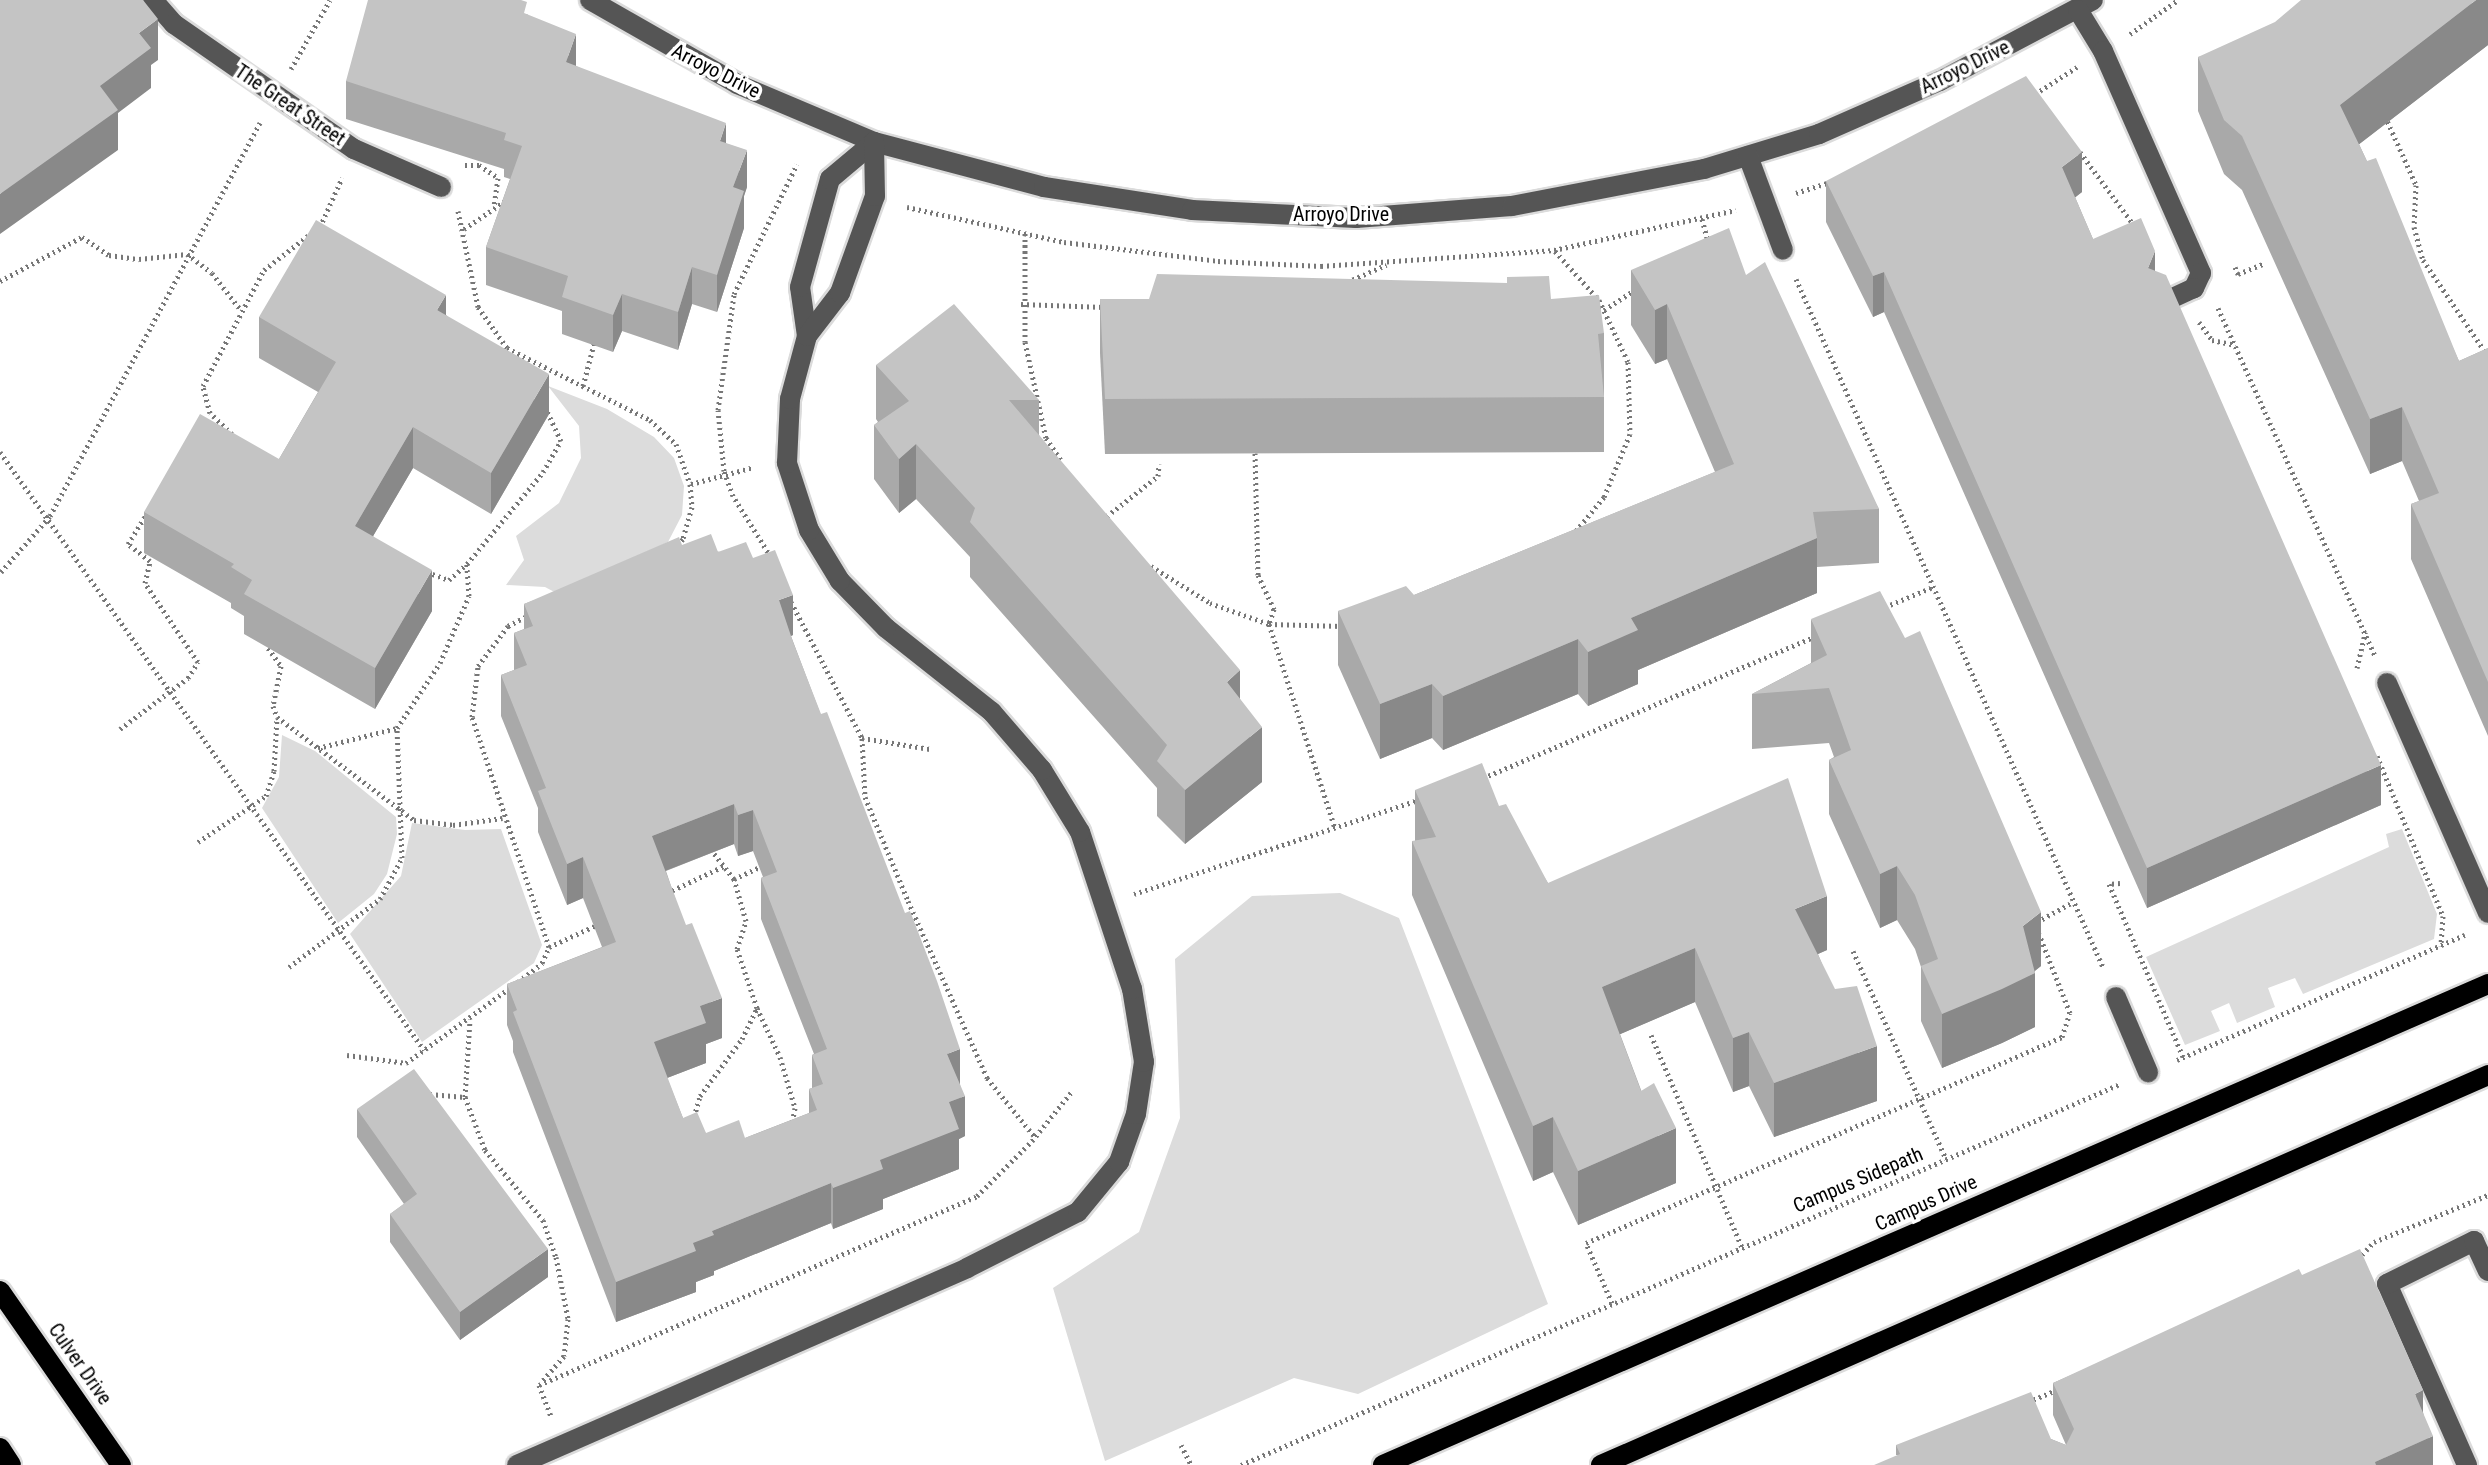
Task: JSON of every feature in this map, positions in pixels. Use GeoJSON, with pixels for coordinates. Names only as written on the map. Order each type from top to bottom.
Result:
{"type":"FeatureCollection","features":[{"type":"Feature","properties":{"kind":"main road","name":"Campus Drive"},"geometry":{"type":"LineString","coordinates":[[1383,1465],[2488,984]]}},
{"type":"Feature","properties":{"kind":"main road"},"geometry":{"type":"LineString","coordinates":[[1601,1465],[2488,1075]]}},
{"type":"Feature","properties":{"kind":"main road","name":"Culver Drive"},"geometry":{"type":"LineString","coordinates":[[0,1291],[121,1465]]}},
{"type":"Feature","properties":{"kind":"main road"},"geometry":{"type":"LineString","coordinates":[[0,1448],[11,1465]]}},
{"type":"Feature","properties":{"kind":"street","name":"The Great Street"},"geometry":{"type":"LineString","coordinates":[[153,0],[174,24],[354,149],[441,187]]}},
{"type":"Feature","properties":{"kind":"street","name":"Arroyo Drive"},"geometry":{"type":"LineString","coordinates":[[590,0],[737,84],[874,142],[1044,187],[1192,210],[1356,218],[1512,206],[1704,169],[1819,134],[1927,87],[2086,5]]}},
{"type":"Feature","properties":{"kind":"street"},"geometry":{"type":"LineString","coordinates":[[2086,5],[2103,51],[2201,273],[2194,288],[2160,304]]}},
{"type":"Feature","properties":{"kind":"street"},"geometry":{"type":"LineString","coordinates":[[807,336],[800,287],[830,179],[874,142]]}},
{"type":"Feature","properties":{"kind":"street"},"geometry":{"type":"LineString","coordinates":[[517,1465],[967,1268],[1078,1212],[1119,1162],[1136,1114],[1144,1062],[1132,989],[1107,903],[1080,832],[1042,770],[992,712],[886,628],[840,581],[809,530],[787,463],[790,399],[807,336],[840,293],[875,196],[874,142]]}},
{"type":"Feature","properties":{"kind":"street"},"geometry":{"type":"LineString","coordinates":[[1748,156],[1783,250]]}},
{"type":"Feature","properties":{"kind":"street"},"geometry":{"type":"LineString","coordinates":[[2387,683],[2488,913]]}},
{"type":"Feature","properties":{"kind":"street"},"geometry":{"type":"LineString","coordinates":[[2116,997],[2148,1072]]}},
{"type":"Feature","properties":{"kind":"street"},"geometry":{"type":"LineString","coordinates":[[2467,1465],[2387,1284],[2474,1241],[2488,1271]]}},
{"type":"Feature","properties":{"kind":"path"},"geometry":{"type":"LineString","coordinates":[[1,572],[48,519],[187,254],[330,0]]}},
{"type":"Feature","properties":{"kind":"path"},"geometry":{"type":"LineString","coordinates":[[2139,29],[2178,0]]}},
{"type":"Feature","properties":{"kind":"path"},"geometry":{"type":"LineString","coordinates":[[2022,102],[2061,76]]}},
{"type":"Feature","properties":{"kind":"path"},"geometry":{"type":"LineString","coordinates":[[2036,94],[2045,106]]}},
{"type":"Feature","properties":{"kind":"path"},"geometry":{"type":"LineString","coordinates":[[2382,110],[2416,185],[2414,227],[2423,260],[2488,356]]}},
{"type":"Feature","properties":{"kind":"path"},"geometry":{"type":"LineString","coordinates":[[2072,142],[2136,227]]}},
{"type":"Feature","properties":{"kind":"path"},"geometry":{"type":"LineString","coordinates":[[239,442],[210,413],[203,386],[240,309],[264,270],[323,224],[354,149]]}},
{"type":"Feature","properties":{"kind":"path"},"geometry":{"type":"LineString","coordinates":[[777,568],[733,496],[724,471],[718,410],[734,294],[797,164]]}},
{"type":"Feature","properties":{"kind":"path"},"geometry":{"type":"LineString","coordinates":[[1820,186],[1834,180]]}},
{"type":"Feature","properties":{"kind":"path"},"geometry":{"type":"LineString","coordinates":[[441,187],[462,217],[478,307],[507,348],[650,420],[676,444],[690,484],[692,507],[683,539],[672,550]]}},
{"type":"Feature","properties":{"kind":"path"},"geometry":{"type":"LineString","coordinates":[[464,229],[504,201],[515,207]]}},
{"type":"Feature","properties":{"kind":"path"},"geometry":{"type":"LineString","coordinates":[[1695,250],[1709,242],[1702,219]]}},
{"type":"Feature","properties":{"kind":"path"},"geometry":{"type":"LineString","coordinates":[[1025,233],[1021,304],[1046,438],[1070,475]]}},
{"type":"Feature","properties":{"kind":"path"},"geometry":{"type":"LineString","coordinates":[[0,281],[82,237],[109,255],[139,259],[187,254],[212,273],[240,309]]}},
{"type":"Feature","properties":{"kind":"path"},"geometry":{"type":"LineString","coordinates":[[1554,250],[1599,300],[1628,362],[1630,434],[1604,497],[1574,533]]}},
{"type":"Feature","properties":{"kind":"path"},"geometry":{"type":"LineString","coordinates":[[1783,250],[2116,997]]}},
{"type":"Feature","properties":{"kind":"path"},"geometry":{"type":"LineString","coordinates":[[2233,262],[2238,274],[2263,264]]}},
{"type":"Feature","properties":{"kind":"path"},"geometry":{"type":"LineString","coordinates":[[1338,285],[1392,263]]}},
{"type":"Feature","properties":{"kind":"path"},"geometry":{"type":"LineString","coordinates":[[2201,273],[2387,683]]}},
{"type":"Feature","properties":{"kind":"path"},"geometry":{"type":"LineString","coordinates":[[1604,310],[1643,285]]}},
{"type":"Feature","properties":{"kind":"path"},"geometry":{"type":"LineString","coordinates":[[2180,296],[2212,340],[2236,345]]}},
{"type":"Feature","properties":{"kind":"path"},"geometry":{"type":"LineString","coordinates":[[1021,304],[1110,307]]}},
{"type":"Feature","properties":{"kind":"path"},"geometry":{"type":"LineString","coordinates":[[583,386],[599,328]]}},
{"type":"Feature","properties":{"kind":"path"},"geometry":{"type":"LineString","coordinates":[[530,362],[531,378]]}},
{"type":"Feature","properties":{"kind":"path"},"geometry":{"type":"LineString","coordinates":[[420,573],[433,571],[449,580],[467,564],[543,472],[561,441],[540,402]]}},
{"type":"Feature","properties":{"kind":"path"},"geometry":{"type":"LineString","coordinates":[[202,426],[210,413]]}},
{"type":"Feature","properties":{"kind":"path"},"geometry":{"type":"LineString","coordinates":[[0,452],[424,1050]]}},
{"type":"Feature","properties":{"kind":"path"},"geometry":{"type":"LineString","coordinates":[[1255,453],[1258,575],[1274,609],[1269,624],[1335,828]]}},
{"type":"Feature","properties":{"kind":"path"},"geometry":{"type":"LineString","coordinates":[[690,484],[724,471],[787,463]]}},
{"type":"Feature","properties":{"kind":"path"},"geometry":{"type":"LineString","coordinates":[[1101,521],[1158,476],[1159,464]]}},
{"type":"Feature","properties":{"kind":"path"},"geometry":{"type":"LineString","coordinates":[[120,729],[171,691],[198,662],[145,583],[150,561],[128,544],[152,504]]}},
{"type":"Feature","properties":{"kind":"path"},"geometry":{"type":"LineString","coordinates":[[1093,512],[1110,530]]}},
{"type":"Feature","properties":{"kind":"path"},"geometry":{"type":"LineString","coordinates":[[1146,563],[1210,603],[1269,624],[1349,626]]}},
{"type":"Feature","properties":{"kind":"path"},"geometry":{"type":"LineString","coordinates":[[289,967],[380,899],[402,858],[397,728],[440,663],[469,596],[467,564]]}},
{"type":"Feature","properties":{"kind":"path"},"geometry":{"type":"LineString","coordinates":[[1875,611],[1933,587]]}},
{"type":"Feature","properties":{"kind":"path"},"geometry":{"type":"LineString","coordinates":[[788,595],[805,636],[862,738],[865,797],[987,1078],[1035,1137]]}},
{"type":"Feature","properties":{"kind":"path"},"geometry":{"type":"LineString","coordinates":[[531,614],[508,626],[478,666],[472,717],[503,818],[549,947]]}},
{"type":"Feature","properties":{"kind":"path"},"geometry":{"type":"LineString","coordinates":[[1474,781],[1832,629]]}},
{"type":"Feature","properties":{"kind":"path"},"geometry":{"type":"LineString","coordinates":[[198,842],[266,796],[272,782],[277,717],[273,706],[281,666],[268,648]]}},
{"type":"Feature","properties":{"kind":"path"},"geometry":{"type":"LineString","coordinates":[[277,717],[414,820],[453,825],[503,818]]}},
{"type":"Feature","properties":{"kind":"path"},"geometry":{"type":"LineString","coordinates":[[318,748],[397,728]]}},
{"type":"Feature","properties":{"kind":"path"},"geometry":{"type":"LineString","coordinates":[[862,738],[930,749]]}},
{"type":"Feature","properties":{"kind":"path"},"geometry":{"type":"LineString","coordinates":[[1107,903],[1432,795]]}},
{"type":"Feature","properties":{"kind":"path"},"geometry":{"type":"LineString","coordinates":[[859,823],[873,817]]}},
{"type":"Feature","properties":{"kind":"path"},"geometry":{"type":"LineString","coordinates":[[704,841],[734,879],[746,921],[737,949],[757,1008],[780,1057],[795,1108],[788,1139]]}},
{"type":"Feature","properties":{"kind":"path"},"geometry":{"type":"LineString","coordinates":[[734,879],[776,860]]}},
{"type":"Feature","properties":{"kind":"path"},"geometry":{"type":"LineString","coordinates":[[657,897],[724,866]]}},
{"type":"Feature","properties":{"kind":"path"},"geometry":{"type":"LineString","coordinates":[[2120,883],[2109,884],[2183,1057]]}},
{"type":"Feature","properties":{"kind":"path"},"geometry":{"type":"LineString","coordinates":[[1612,1303],[1586,1243],[2062,1037],[2070,1013],[2035,923],[2073,902]]}},
{"type":"Feature","properties":{"kind":"path"},"geometry":{"type":"LineString","coordinates":[[347,1055],[406,1063],[542,963],[549,947],[603,922]]}},
{"type":"Feature","properties":{"kind":"path","name":"Campus Sidepath"},"geometry":{"type":"LineString","coordinates":[[1241,1465],[2476,931]]}},
{"type":"Feature","properties":{"kind":"path"},"geometry":{"type":"LineString","coordinates":[[1853,951],[1946,1159]]}},
{"type":"Feature","properties":{"kind":"path"},"geometry":{"type":"LineString","coordinates":[[691,1128],[700,1096],[742,1039],[757,1008]]}},
{"type":"Feature","properties":{"kind":"path"},"geometry":{"type":"LineString","coordinates":[[470,1018],[465,1097],[485,1150],[543,1220],[556,1257],[568,1319],[564,1356],[539,1385],[977,1196],[1035,1137],[1073,1090]]}},
{"type":"Feature","properties":{"kind":"path"},"geometry":{"type":"LineString","coordinates":[[1651,1035],[1742,1247]]}},
{"type":"Feature","properties":{"kind":"path"},"geometry":{"type":"LineString","coordinates":[[406,1063],[411,1077]]}},
{"type":"Feature","properties":{"kind":"path"},"geometry":{"type":"LineString","coordinates":[[421,1086],[431,1096],[465,1097]]}},
{"type":"Feature","properties":{"kind":"path"},"geometry":{"type":"LineString","coordinates":[[2355,1263],[2374,1242],[2488,1195]]}},
{"type":"Feature","properties":{"kind":"path"},"geometry":{"type":"LineString","coordinates":[[2024,1404],[2067,1386]]}},
{"type":"Feature","properties":{"kind":"path"},"geometry":{"type":"LineString","coordinates":[[1181,1445],[1191,1465]]}},
{"type":"Feature","properties":{"kind":"shaded area"},"geometry":{"type":"Polygon","coordinates":[[[548,386],[607,409],[654,437],[674,458],[684,486],[682,515],[668,542],[560,595],[545,587],[506,585],[524,560],[516,536],[559,503],[581,458],[579,426],[548,386]]]}},
{"type":"Feature","properties":{"kind":"shaded area"},"geometry":{"type":"Polygon","coordinates":[[[282,735],[315,751],[396,817],[397,834],[387,874],[374,894],[338,923],[262,808],[279,777],[282,735]]]}},
{"type":"Feature","properties":{"kind":"shaded area"},"geometry":{"type":"Polygon","coordinates":[[[412,823],[465,830],[501,829],[542,945],[534,963],[422,1042],[350,934],[401,876],[412,823]]]}},
{"type":"Feature","properties":{"kind":"shaded area"},"geometry":{"type":"Polygon","coordinates":[[[2402,829],[2437,914],[2434,939],[2303,994],[2295,978],[2268,988],[2275,1007],[2237,1023],[2229,1003],[2211,1011],[2220,1031],[2185,1045],[2146,957],[2389,847],[2386,834],[2402,829]]]}},
{"type":"Feature","properties":{"kind":"shaded area"},"geometry":{"type":"Polygon","coordinates":[[[1340,893],[1399,918],[1548,1304],[1358,1394],[1294,1378],[1105,1461],[1053,1288],[1139,1232],[1180,1118],[1175,959],[1252,896],[1340,893]]]}},
{"type":"Feature","properties":{"kind":"building"},"geometry":{"type":"Polygon","coordinates":[[[0,0],[143,0],[158,19],[139,33],[151,48],[100,86],[118,110],[0,194],[0,0]]]}},
{"type":"Feature","properties":{"kind":"building"},"geometry":{"type":"Polygon","coordinates":[[[368,0],[527,2],[524,13],[576,34],[566,62],[726,123],[720,141],[747,150],[733,187],[744,191],[717,275],[692,267],[678,312],[622,294],[613,315],[562,297],[568,276],[486,247],[522,146],[504,140],[506,133],[346,81],[368,0]]]}},
{"type":"Feature","properties":{"kind":"building"},"geometry":{"type":"Polygon","coordinates":[[[2301,0],[2476,0],[2340,105],[2367,161],[2376,158],[2459,361],[2488,348],[2488,682],[2411,504],[2439,493],[2402,407],[2370,419],[2242,136],[2224,120],[2198,57],[2275,22],[2301,0]]]}},
{"type":"Feature","properties":{"kind":"building"},"geometry":{"type":"Polygon","coordinates":[[[2026,76],[2082,152],[2062,167],[2093,239],[2141,218],[2155,251],[2148,268],[2166,275],[2381,765],[2147,868],[1884,272],[1873,276],[1826,181],[2026,76]]]}},
{"type":"Feature","properties":{"kind":"building"},"geometry":{"type":"Polygon","coordinates":[[[316,220],[446,295],[437,310],[549,374],[491,473],[413,427],[355,526],[432,570],[375,668],[244,594],[252,580],[231,567],[234,564],[144,512],[200,414],[279,459],[336,362],[259,317],[316,220]]]}},
{"type":"Feature","properties":{"kind":"building"},"geometry":{"type":"Polygon","coordinates":[[[1729,228],[1746,275],[1765,262],[1879,509],[1813,512],[1817,538],[1631,618],[1638,630],[1588,652],[1578,639],[1443,696],[1432,684],[1380,704],[1338,611],[1406,586],[1414,595],[1734,464],[1667,304],[1655,310],[1631,270],[1729,228]]]}},
{"type":"Feature","properties":{"kind":"building"},"geometry":{"type":"Polygon","coordinates":[[[1157,274],[1507,283],[1507,277],[1549,276],[1551,299],[1599,295],[1604,333],[1598,334],[1604,397],[1105,399],[1100,299],[1149,299],[1157,274]]]}},
{"type":"Feature","properties":{"kind":"building"},"geometry":{"type":"Polygon","coordinates":[[[954,304],[1039,400],[1009,400],[1240,670],[1227,682],[1262,727],[1185,790],[1157,761],[1167,745],[970,522],[975,508],[916,444],[899,459],[874,425],[909,401],[876,365],[954,304]]]}},
{"type":"Feature","properties":{"kind":"building"},"geometry":{"type":"Polygon","coordinates":[[[711,534],[718,552],[746,542],[753,558],[775,550],[793,595],[779,600],[793,642],[821,714],[827,712],[905,913],[910,911],[937,981],[960,1049],[947,1054],[965,1096],[949,1102],[959,1129],[880,1160],[883,1169],[833,1188],[831,1183],[712,1231],[714,1235],[693,1243],[696,1251],[616,1282],[513,1012],[517,1010],[507,984],[616,942],[583,857],[567,864],[538,791],[546,788],[501,675],[527,665],[514,633],[533,626],[524,604],[679,537],[682,545],[711,534]],[[734,804],[652,836],[686,925],[692,923],[722,998],[700,1006],[706,1023],[654,1042],[683,1118],[697,1112],[706,1133],[739,1120],[745,1138],[817,1110],[809,1089],[823,1084],[812,1055],[827,1049],[761,878],[777,872],[753,810],[738,815],[734,804]]]}},
{"type":"Feature","properties":{"kind":"building"},"geometry":{"type":"Polygon","coordinates":[[[1880,591],[1905,638],[1920,631],[2041,912],[2023,926],[2035,973],[1942,1014],[1921,966],[1938,959],[1915,895],[1897,866],[1880,874],[1829,760],[1851,750],[1829,688],[1752,694],[1827,655],[1811,619],[1880,591]]]}},
{"type":"Feature","properties":{"kind":"building"},"geometry":{"type":"Polygon","coordinates":[[[1482,763],[1499,806],[1506,804],[1548,883],[1788,778],[1827,896],[1795,909],[1835,989],[1857,986],[1877,1046],[1774,1083],[1749,1032],[1733,1038],[1695,948],[1602,987],[1641,1091],[1654,1083],[1676,1128],[1578,1171],[1553,1117],[1533,1126],[1412,841],[1436,837],[1415,790],[1482,763]]]}},
{"type":"Feature","properties":{"kind":"building"},"geometry":{"type":"Polygon","coordinates":[[[414,1069],[548,1249],[460,1312],[390,1214],[417,1194],[357,1109],[414,1069]]]}},
{"type":"Feature","properties":{"kind":"building"},"geometry":{"type":"Polygon","coordinates":[[[2360,1249],[2423,1390],[2415,1394],[2433,1436],[2375,1462],[2376,1465],[1874,1465],[1900,1454],[1896,1445],[2031,1392],[2051,1439],[2066,1445],[2074,1429],[2053,1383],[2299,1269],[2302,1275],[2360,1249]]]}}]}
